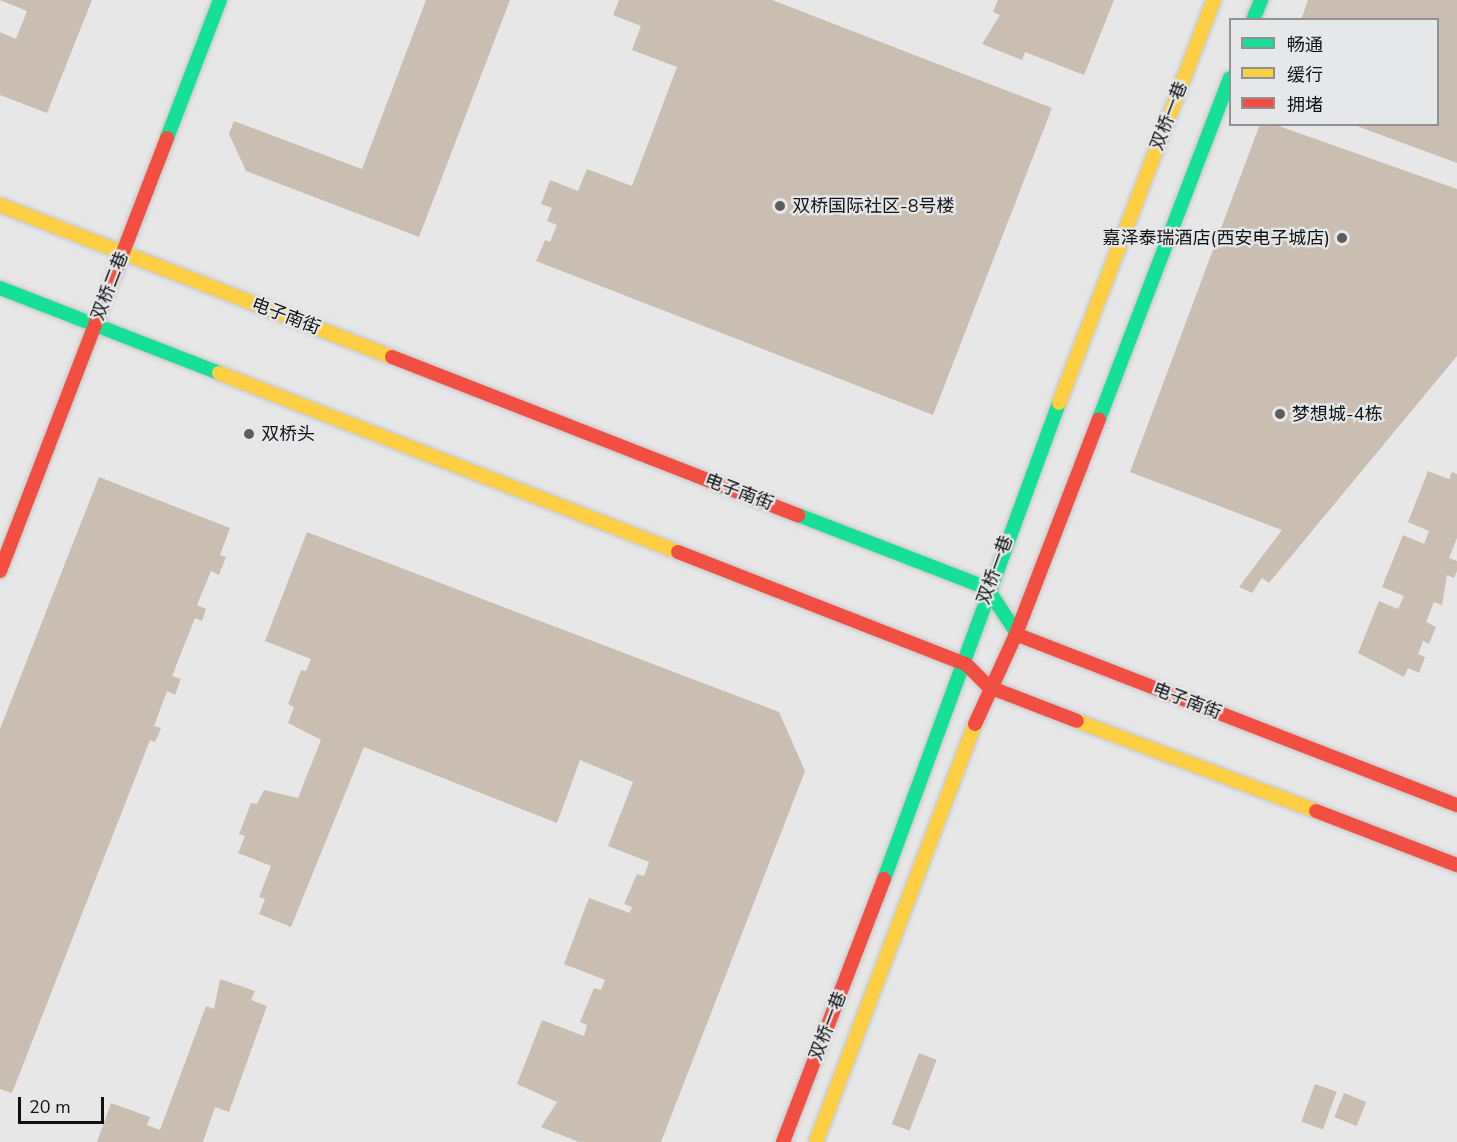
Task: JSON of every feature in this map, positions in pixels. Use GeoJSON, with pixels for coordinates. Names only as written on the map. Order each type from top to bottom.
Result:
{"type":"FeatureCollection","features":[{"type":"Feature","properties":{"kind":"main road","name":"双桥二巷"},"geometry":{"type":"LineString","coordinates":[[0,571],[220,0]]}},
{"type":"Feature","properties":{"kind":"main road","name":"双桥一巷"},"geometry":{"type":"LineString","coordinates":[[783,1142],[966,664],[987,588],[1214,0]]}},
{"type":"Feature","properties":{"kind":"main road"},"geometry":{"type":"LineString","coordinates":[[1254,18],[1261,0]]}},
{"type":"Feature","properties":{"kind":"main road","name":"双桥一巷"},"geometry":{"type":"LineString","coordinates":[[816,1142],[988,687],[1016,634],[1229,81]]}},
{"type":"Feature","properties":{"kind":"main road","name":"电子南街"},"geometry":{"type":"LineString","coordinates":[[0,205],[987,588]]}},
{"type":"Feature","properties":{"kind":"main road"},"geometry":{"type":"LineString","coordinates":[[0,288],[966,664],[988,687],[1457,865]]}},
{"type":"Feature","properties":{"kind":"main road"},"geometry":{"type":"LineString","coordinates":[[987,588],[1016,634]]}},
{"type":"Feature","properties":{"kind":"main road","name":"电子南街"},"geometry":{"type":"LineString","coordinates":[[1016,634],[1457,805]]}},
{"type":"Feature","properties":{"kind":"building"},"geometry":{"type":"Polygon","coordinates":[[[0,0],[92,0],[47,113],[0,95],[0,32],[16,39],[27,11],[0,0]]]}},
{"type":"Feature","properties":{"kind":"building"},"geometry":{"type":"Polygon","coordinates":[[[426,0],[510,0],[419,237],[246,171],[229,134],[234,121],[362,169],[426,0]]]}},
{"type":"Feature","properties":{"kind":"building","name":"双桥国际社区-8号楼"},"geometry":{"type":"Polygon","coordinates":[[[619,0],[772,0],[1052,108],[933,415],[536,261],[545,240],[550,242],[557,225],[547,221],[552,208],[541,204],[550,180],[578,191],[587,169],[632,186],[677,67],[632,50],[641,26],[613,15],[619,0]]]}},
{"type":"Feature","properties":{"kind":"building"},"geometry":{"type":"Polygon","coordinates":[[[998,0],[1114,0],[1084,75],[1025,52],[1022,60],[982,44],[1000,15],[993,12],[998,0]]]}},
{"type":"Feature","properties":{"kind":"building"},"geometry":{"type":"Polygon","coordinates":[[[1308,0],[1457,0],[1457,163],[1357,126],[1439,126],[1439,18],[1302,18],[1308,0]]]}},
{"type":"Feature","properties":{"kind":"building","name":"梦想城-4栋"},"geometry":{"type":"Polygon","coordinates":[[[1259,126],[1279,126],[1457,189],[1457,356],[1269,583],[1262,578],[1252,593],[1239,587],[1282,530],[1130,472],[1259,126]]]}},
{"type":"Feature","properties":{"kind":"building"},"geometry":{"type":"Polygon","coordinates":[[[1428,471],[1449,479],[1452,472],[1457,474],[1457,538],[1449,558],[1457,561],[1457,571],[1454,578],[1447,575],[1442,605],[1434,602],[1426,622],[1436,627],[1429,644],[1423,641],[1418,654],[1425,657],[1419,673],[1408,668],[1404,677],[1358,653],[1379,601],[1398,609],[1404,596],[1382,587],[1403,535],[1424,544],[1429,531],[1408,522],[1428,471]]]}},
{"type":"Feature","properties":{"kind":"building"},"geometry":{"type":"Polygon","coordinates":[[[99,477],[230,528],[220,555],[226,557],[219,575],[211,571],[197,605],[206,609],[202,621],[195,618],[172,676],[181,679],[175,695],[167,691],[154,726],[161,728],[155,742],[150,740],[12,1093],[0,1089],[0,729],[99,477]]]}},
{"type":"Feature","properties":{"kind":"building"},"geometry":{"type":"Polygon","coordinates":[[[307,532],[779,712],[805,771],[661,1142],[579,1142],[541,1127],[557,1102],[517,1084],[542,1020],[584,1036],[587,1025],[580,1022],[594,988],[601,990],[605,980],[564,964],[589,898],[630,913],[632,907],[624,904],[637,874],[644,876],[649,862],[608,846],[633,782],[580,760],[557,823],[364,747],[291,927],[259,914],[265,899],[259,897],[271,866],[238,853],[245,836],[239,834],[251,803],[257,804],[264,790],[298,798],[321,740],[288,723],[294,707],[288,704],[301,670],[306,671],[311,659],[265,641],[307,532]]]}},
{"type":"Feature","properties":{"kind":"building"},"geometry":{"type":"Polygon","coordinates":[[[220,979],[255,991],[251,1000],[267,1006],[229,1112],[215,1107],[203,1142],[97,1142],[111,1103],[150,1117],[147,1125],[160,1130],[206,1006],[214,1009],[220,979]]]}},
{"type":"Feature","properties":{"kind":"building"},"geometry":{"type":"Polygon","coordinates":[[[919,1053],[937,1060],[910,1131],[892,1124],[919,1053]]]}},
{"type":"Feature","properties":{"kind":"building"},"geometry":{"type":"Polygon","coordinates":[[[1315,1084],[1337,1092],[1323,1129],[1301,1122],[1315,1084]]]}},
{"type":"Feature","properties":{"kind":"building"},"geometry":{"type":"Polygon","coordinates":[[[1344,1093],[1366,1102],[1357,1126],[1334,1117],[1344,1093]]]}},
{"type":"Feature","properties":{"kind":"traffic: fast"},"geometry":{"type":"LineString","coordinates":[[167,138],[220,0]]}},
{"type":"Feature","properties":{"kind":"traffic: fast"},"geometry":{"type":"LineString","coordinates":[[1254,18],[1261,0]]}},
{"type":"Feature","properties":{"kind":"traffic: fast"},"geometry":{"type":"LineString","coordinates":[[1099,419],[1229,81]]}},
{"type":"Feature","properties":{"kind":"traffic: fast"},"geometry":{"type":"LineString","coordinates":[[0,288],[219,373]]}},
{"type":"Feature","properties":{"kind":"traffic: fast"},"geometry":{"type":"LineString","coordinates":[[884,879],[1059,403]]}},
{"type":"Feature","properties":{"kind":"traffic: fast"},"geometry":{"type":"LineString","coordinates":[[798,515],[987,588],[1018,635]]}},
{"type":"Feature","properties":{"kind":"traffic: slow"},"geometry":{"type":"LineString","coordinates":[[1059,403],[1214,0]]}},
{"type":"Feature","properties":{"kind":"traffic: slow"},"geometry":{"type":"LineString","coordinates":[[0,205],[392,357]]}},
{"type":"Feature","properties":{"kind":"traffic: slow"},"geometry":{"type":"LineString","coordinates":[[219,373],[678,552]]}},
{"type":"Feature","properties":{"kind":"traffic: slow"},"geometry":{"type":"LineString","coordinates":[[1077,721],[1316,811]]}},
{"type":"Feature","properties":{"kind":"traffic: slow"},"geometry":{"type":"LineString","coordinates":[[816,1142],[975,724]]}},
{"type":"Feature","properties":{"kind":"traffic: jam"},"geometry":{"type":"LineString","coordinates":[[0,571],[167,138]]}},
{"type":"Feature","properties":{"kind":"traffic: jam"},"geometry":{"type":"LineString","coordinates":[[392,357],[798,515]]}},
{"type":"Feature","properties":{"kind":"traffic: jam"},"geometry":{"type":"LineString","coordinates":[[975,724],[1016,634],[1099,419]]}},
{"type":"Feature","properties":{"kind":"traffic: jam"},"geometry":{"type":"LineString","coordinates":[[678,552],[966,664],[989,687],[1077,721]]}},
{"type":"Feature","properties":{"kind":"traffic: jam"},"geometry":{"type":"LineString","coordinates":[[1018,635],[1457,805]]}},
{"type":"Feature","properties":{"kind":"traffic: jam"},"geometry":{"type":"LineString","coordinates":[[1316,811],[1457,865]]}},
{"type":"Feature","properties":{"kind":"traffic: jam"},"geometry":{"type":"LineString","coordinates":[[783,1142],[884,879]]}},
{"type":"Feature","properties":{"kind":"place","name":"双桥国际社区-8号楼"},"geometry":{"type":"Point","coordinates":[780,206]}},
{"type":"Feature","properties":{"kind":"place","name":"嘉泽泰瑞酒店(西安电子城店)"},"geometry":{"type":"Point","coordinates":[1342,238]}},
{"type":"Feature","properties":{"kind":"place","name":"梦想城-4栋"},"geometry":{"type":"Point","coordinates":[1280,414]}},
{"type":"Feature","properties":{"kind":"place","name":"双桥头"},"geometry":{"type":"Point","coordinates":[249,434]}}]}
